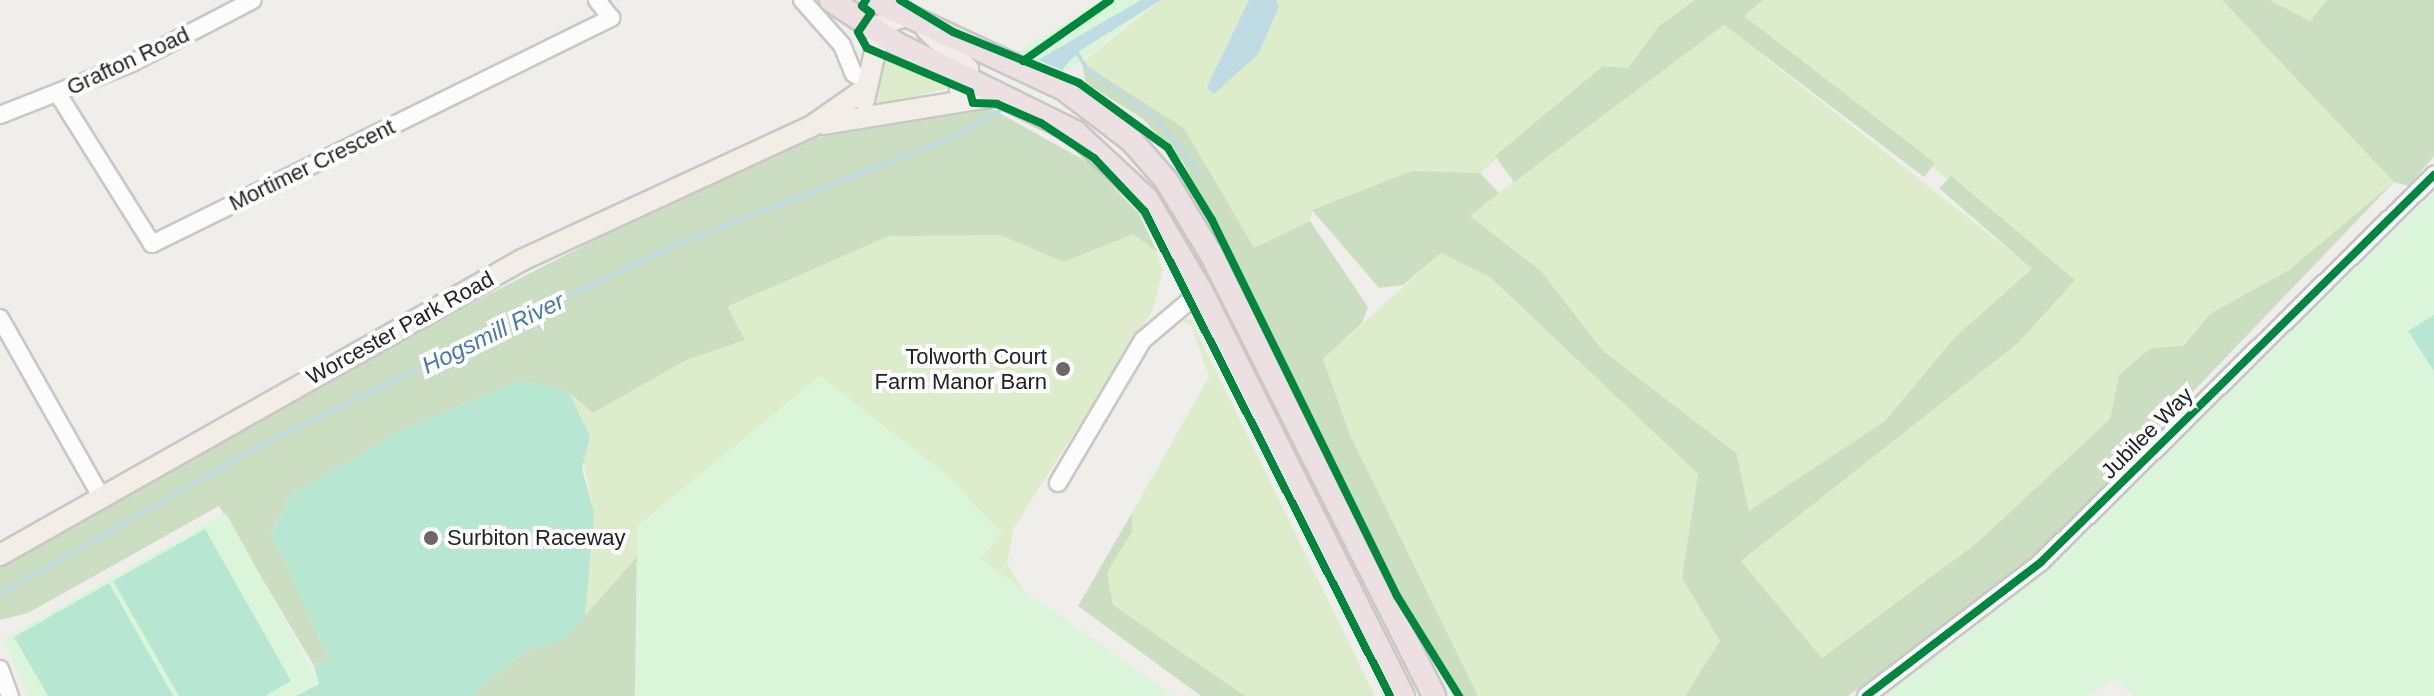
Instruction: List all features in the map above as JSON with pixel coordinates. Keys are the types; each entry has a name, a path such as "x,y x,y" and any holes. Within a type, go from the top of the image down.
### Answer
{"highway":[{"path":"831,0 878,33 968,79 1043,112 1133,183 1201,291 1403,696"},
{"path":"874,0 911,20 1064,89 1132,141 1192,219 1434,696"}],"main road":[{"path":"879,117 866,107 866,85 878,33 884,22 911,20 962,59 968,79 948,99"},
{"path":"812,126 866,85"},
{"path":"812,126 879,117 948,99 1011,97"},
{"name":"Worcester Park Road","path":"0,555 100,495 522,260 812,126"}],"street":[{"name":"Grafton Road","path":"0,115 58,94 253,0"},
{"name":"Mortimer Crescent","path":"58,94 153,252 618,21 597,0"},
{"path":"802,0 842,45 854,74 866,85"},
{"name":"Jubilee Way","path":"1866,696 2041,562 2434,175"},
{"path":"1058,483 1143,340 1201,291"},
{"path":"0,318 100,495"},
{"path":"0,669 10,696"}],"green space":[{"path":"1102,0 1161,0 1065,73 1017,52"},
{"path":"1161,0 1695,0 1659,26 1628,68 1603,66 1480,173 1456,172 1313,209 1310,221 1254,249 1184,128 1082,63"},
{"path":"1695,0 1763,0 1744,16 1935,163 1924,177 1724,25 1514,182 1495,156 1603,66 1628,68 1659,26"},
{"path":"1763,0 2222,0 2395,182 2289,270 2210,314 2182,346 2119,375 2110,419 1978,542 1822,658 1741,561 2018,343 2074,280 1743,16"},
{"path":"2222,0 2270,0 2310,21 2327,0 2434,0 2434,156 2409,186 2394,182"},
{"path":"2270,0 2327,0 2310,21"},
{"path":"1724,25 2033,269 1955,337 1885,421 1749,511 1662,400 1603,351 1541,271 1469,215"},
{"path":"882,61 893,62 948,88 876,107"},
{"path":"1082,63 1184,128 1254,248 1310,221 1368,307 1362,323 1323,359 1350,435 1478,696 1462,696 1411,615 1183,162 1143,119 1086,83"},
{"path":"985,105 1089,163 1138,212 1157,252 1133,234 1063,262 1000,235 889,236 727,307 745,340 686,360 593,413 569,393 523,380 400,431 290,496 271,534 329,658 314,666 219,506 28,613 0,620 0,567 270,407 727,172 815,138"},
{"path":"1412,171 1480,173 1499,193 1470,216 1541,271 1603,351 1736,453 1749,511 1885,421 1955,337 2032,269 1939,188 1951,176 2075,280 2018,343 1741,561 1822,658 1978,542 2110,419 2119,375 2151,348 2183,346 2210,314 2289,270 2394,182 2026,566 1848,696 1685,696 1720,641 1682,578 1698,474 1490,277 1441,253 1403,285 1379,288 1312,210"},
{"path":"2434,192 2434,696 2135,696 2113,679 2087,696 1876,696 1960,640 2043,568"},
{"path":"1133,233 1157,252 1163,270 1153,310 1013,529 1007,563 1024,591 980,559 637,557 585,616 592,502 569,393 593,413 686,360 744,340 726,308 889,236 1000,235 1063,262"},
{"path":"1441,253 1490,277 1698,474 1682,578 1720,641 1685,696 1477,696 1350,435 1323,359"},
{"path":"2434,315 2434,371 2408,331"},
{"path":"1190,318 1375,696 1245,696 1113,605 1107,572 1132,532 1132,513 1209,377 1191,325 1182,321"},
{"path":"820,376 947,475 1002,534 980,559 1174,696 636,696 637,526"},
{"name":"Surbiton Raceway","path":"523,380 569,393 590,436 582,469 594,512 585,616 565,639 525,652 471,696 296,696 319,684 314,666 329,658 271,535 290,496 400,431"},
{"path":"226,513 319,683 296,696 28,696 3,639"},
{"path":"1132,513 1132,532 1107,572 1113,605 1245,696 1201,696 1078,606"},
{"path":"205,529 291,681 265,696 179,696 113,581"},
{"path":"637,557 635,696 471,696 525,652 565,638"},
{"path":"109,583 173,696 48,696 14,637"}],"water":[{"path":"1141,0 1161,0 1078,52 1062,70 1038,60"},
{"path":"1249,0 1276,0 1279,7 1258,54 1214,94 1207,87"}],"waterway":[{"path":"1075,50 1086,67 1158,120 1199,173"},
{"name":"Hogsmill River","path":"0,594 259,446 672,246 947,140 1005,108"}],"cycle path":[{"path":"866,0 862,6 871,13 858,32 867,48 970,92 973,103 997,104 1041,123 1094,158 1145,212 1390,696"},
{"path":"900,0 953,32 1079,83 1168,148 1212,220 1397,596 1459,696"},
{"path":"1023,61 1110,0"},
{"path":"1866,696 2041,562 2434,175"}],"place":[{"name":"Tolworth Court Farm Manor Barn","path":"1063,369"},
{"name":"Surbiton Raceway","path":"431,538"}]}
